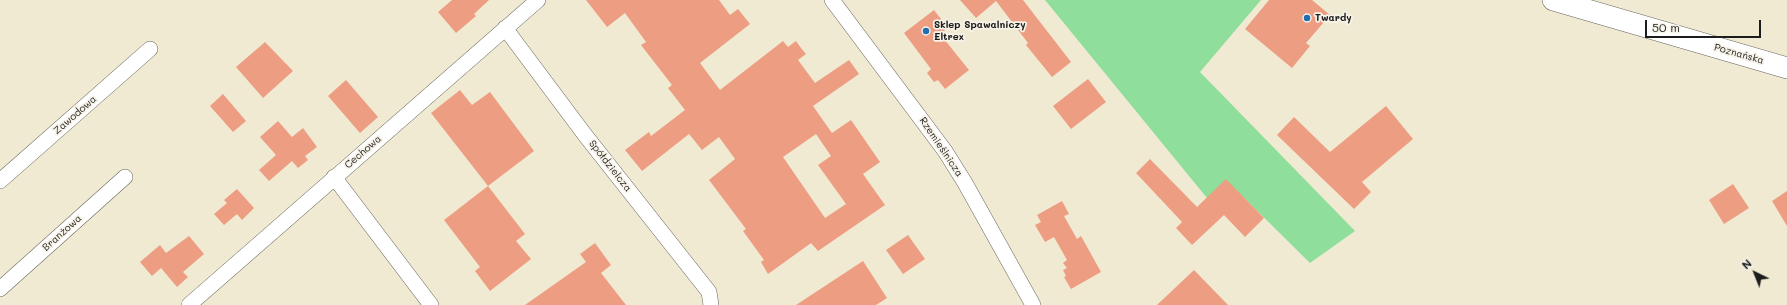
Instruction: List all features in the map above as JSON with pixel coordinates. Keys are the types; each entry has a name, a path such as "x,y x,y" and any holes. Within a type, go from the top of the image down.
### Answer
{"main road":[{"name":"Poznańska","path":"1553,0 1787,68"}],"street":[{"name":"Cechowa","path":"189,305 538,0"},
{"name":"Rzemieślnicza","path":"832,0 945,151 965,183 1033,305"},
{"name":"Spółdzielcza","path":"505,28 585,135 709,292 711,305"},
{"name":"Zawodowa","path":"0,181 150,49"},
{"name":"Branżowa","path":"0,289 125,177"},
{"path":"334,177 431,305"}],"green space":[{"path":"1045,0 1261,0 1200,72 1355,231 1310,263 1226,180 1207,198"}],"building":[{"path":"452,0 489,0 474,14 476,16 456,33 438,12"},
{"path":"586,0 719,0 730,15 738,9 750,24 700,63 720,90 783,41 788,47 796,41 806,54 798,60 815,83 849,60 859,74 813,106 832,133 851,120 880,162 863,174 885,205 818,251 811,243 768,274 761,262 764,260 743,231 746,229 709,180 735,159 719,137 702,150 689,134 642,171 625,150 649,132 651,136 685,110 668,88 672,85 641,45 646,42 625,13 607,27","holes":["816,134 831,156 818,165 846,204 825,218 783,157"]},
{"path":"960,0 1023,0 1071,62 1052,77 1026,45 1028,43 996,1 976,18"},
{"path":"1269,0 1312,0 1330,15 1306,43 1310,46 1292,68 1245,29"},
{"path":"934,10 948,28 940,34 969,70 945,89 938,80 934,82 927,73 931,69 904,33"},
{"path":"265,42 293,71 263,98 236,67"},
{"path":"1088,79 1106,102 1071,129 1053,106"},
{"path":"346,80 378,117 360,133 328,96"},
{"path":"460,90 472,105 490,92 534,151 488,186 431,113"},
{"path":"223,94 246,121 233,132 210,106"},
{"path":"1386,106 1413,139 1362,182 1371,192 1354,209 1277,135 1294,117 1330,152"},
{"path":"278,121 292,137 303,128 317,147 305,156 308,160 298,168 292,161 269,181 259,170 276,155 260,137"},
{"path":"1150,159 1197,207 1226,179 1264,218 1245,237 1224,215 1192,245 1176,228 1182,222 1136,173"},
{"path":"1733,184 1749,208 1724,224 1709,200"},
{"path":"488,186 525,234 516,241 531,259 490,291 475,271 480,267 444,220"},
{"path":"237,189 254,208 242,220 237,214 224,225 214,214 227,203 224,200"},
{"path":"1787,191 1787,226 1772,201"},
{"path":"1062,201 1069,214 1064,216 1077,239 1081,236 1101,272 1071,289 1064,277 1066,276 1063,270 1067,268 1063,263 1067,260 1054,237 1045,242 1035,225 1041,222 1037,215"},
{"path":"908,235 925,259 903,274 886,250"},
{"path":"189,236 204,254 183,272 188,277 177,287 161,268 152,276 140,262 160,245 166,253"},
{"path":"595,243 611,265 601,273 626,305 525,305 586,262 580,254"},
{"path":"863,261 887,298 876,305 796,305"},
{"path":"1194,270 1228,305 1157,305"}],"place":[{"name":"Twardy","path":"1307,18"},
{"name":"Sklep Spawalniczy Eltrex","path":"926,31"}]}
